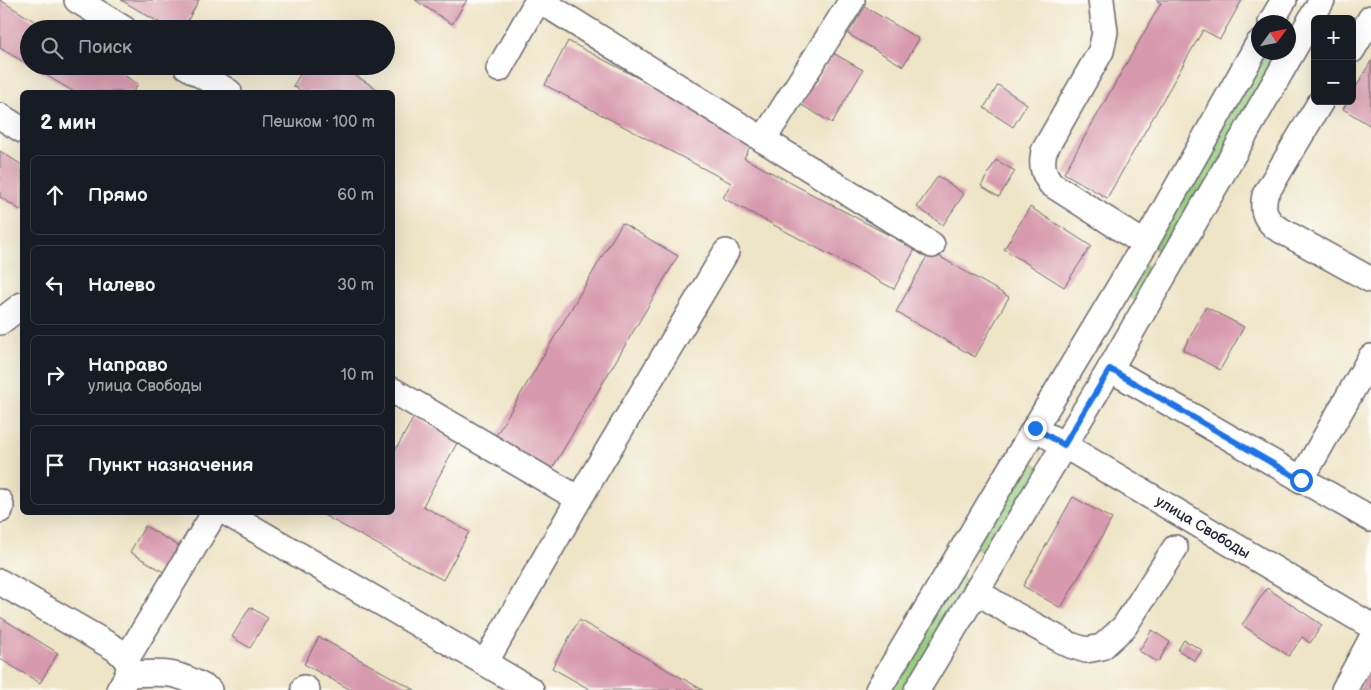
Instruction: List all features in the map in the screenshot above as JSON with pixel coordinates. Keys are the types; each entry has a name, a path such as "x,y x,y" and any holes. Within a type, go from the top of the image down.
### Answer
{"street":[{"path":"77,0 109,20"},
{"path":"499,69 539,0 932,245"},
{"path":"763,140 852,0"},
{"path":"1101,0 1104,32 1101,51 1044,151 1042,168 1051,184 1145,244"},
{"path":"1275,15 1284,0"},
{"path":"917,690 1110,369 1322,0"},
{"path":"1356,43 1371,18"},
{"path":"878,690 1145,244 1251,56"},
{"path":"201,75 226,90"},
{"path":"1319,105 1265,195 1263,212 1275,227 1371,280"},
{"path":"0,116 20,129"},
{"path":"485,663 579,499 726,252"},
{"path":"0,322 20,307"},
{"path":"1301,480 1371,357"},
{"path":"1110,369 1371,519"},
{"path":"395,392 579,499"},
{"name":"улица Свободы","path":"1035,428 1371,626"},
{"path":"0,502 2,506 0,510"},
{"path":"125,674 213,515"},
{"path":"230,515 530,690"},
{"path":"976,591 1070,645 1086,650 1102,647 1124,628 1174,548"},
{"path":"0,582 116,648 125,674"},
{"path":"1344,690 1371,640"},
{"path":"125,674 161,672 175,674 193,680 209,690"}],"green space":[{"path":"1262,60 1279,60 1166,255 1154,248"},
{"path":"1145,265 1158,272 1140,303 1127,296"},
{"path":"1027,460 1040,467 987,555 975,547"},
{"path":"958,575 970,582 906,690 889,690"}],"building":[{"path":"0,0 32,20 20,20 20,60 0,48"},
{"path":"121,0 199,0 188,20 155,20"},
{"path":"415,0 467,0 452,24"},
{"path":"1156,0 1242,0 1220,39 1203,30 1107,198 1064,173 1161,3"},
{"path":"865,7 919,39 903,66 848,34"},
{"path":"568,41 754,139 744,158 915,249 894,289 723,198 731,183 545,85"},
{"path":"833,53 863,70 832,123 795,101 806,82 813,87"},
{"path":"1371,61 1371,126 1343,109 1346,105 1356,105 1356,87"},
{"path":"46,75 124,75 138,84 134,90 71,90"},
{"path":"300,75 355,75 379,90 300,90 293,86"},
{"path":"998,85 1027,104 1013,127 984,108"},
{"path":"0,151 20,164 20,210 0,197"},
{"path":"996,160 1015,171 999,197 981,186"},
{"path":"938,176 964,194 943,225 917,207"},
{"path":"1030,207 1091,246 1064,287 1004,249"},
{"path":"622,223 678,256 550,472 494,439"},
{"path":"930,251 1009,297 975,357 896,312"},
{"path":"1206,307 1244,327 1220,370 1183,350"},
{"path":"414,417 458,441 423,506 469,532 443,580 324,515 395,515 395,451"},
{"path":"1073,497 1112,519 1061,608 1023,586"},
{"path":"145,526 182,548 167,574 130,552"},
{"path":"1267,588 1322,625 1310,643 1302,637 1289,656 1242,625"},
{"path":"250,607 268,618 250,648 232,637"},
{"path":"0,617 58,653 40,683 0,659"},
{"path":"579,620 703,690 591,690 552,668"},
{"path":"1152,630 1170,642 1158,662 1139,651"},
{"path":"319,637 415,690 351,690 304,664"},
{"path":"1184,640 1202,650 1195,661 1178,650"},
{"path":"1371,667 1371,690 1358,690"}],"route":[{"path":"1035,428 1064,445 1110,369 1301,480"}]}
